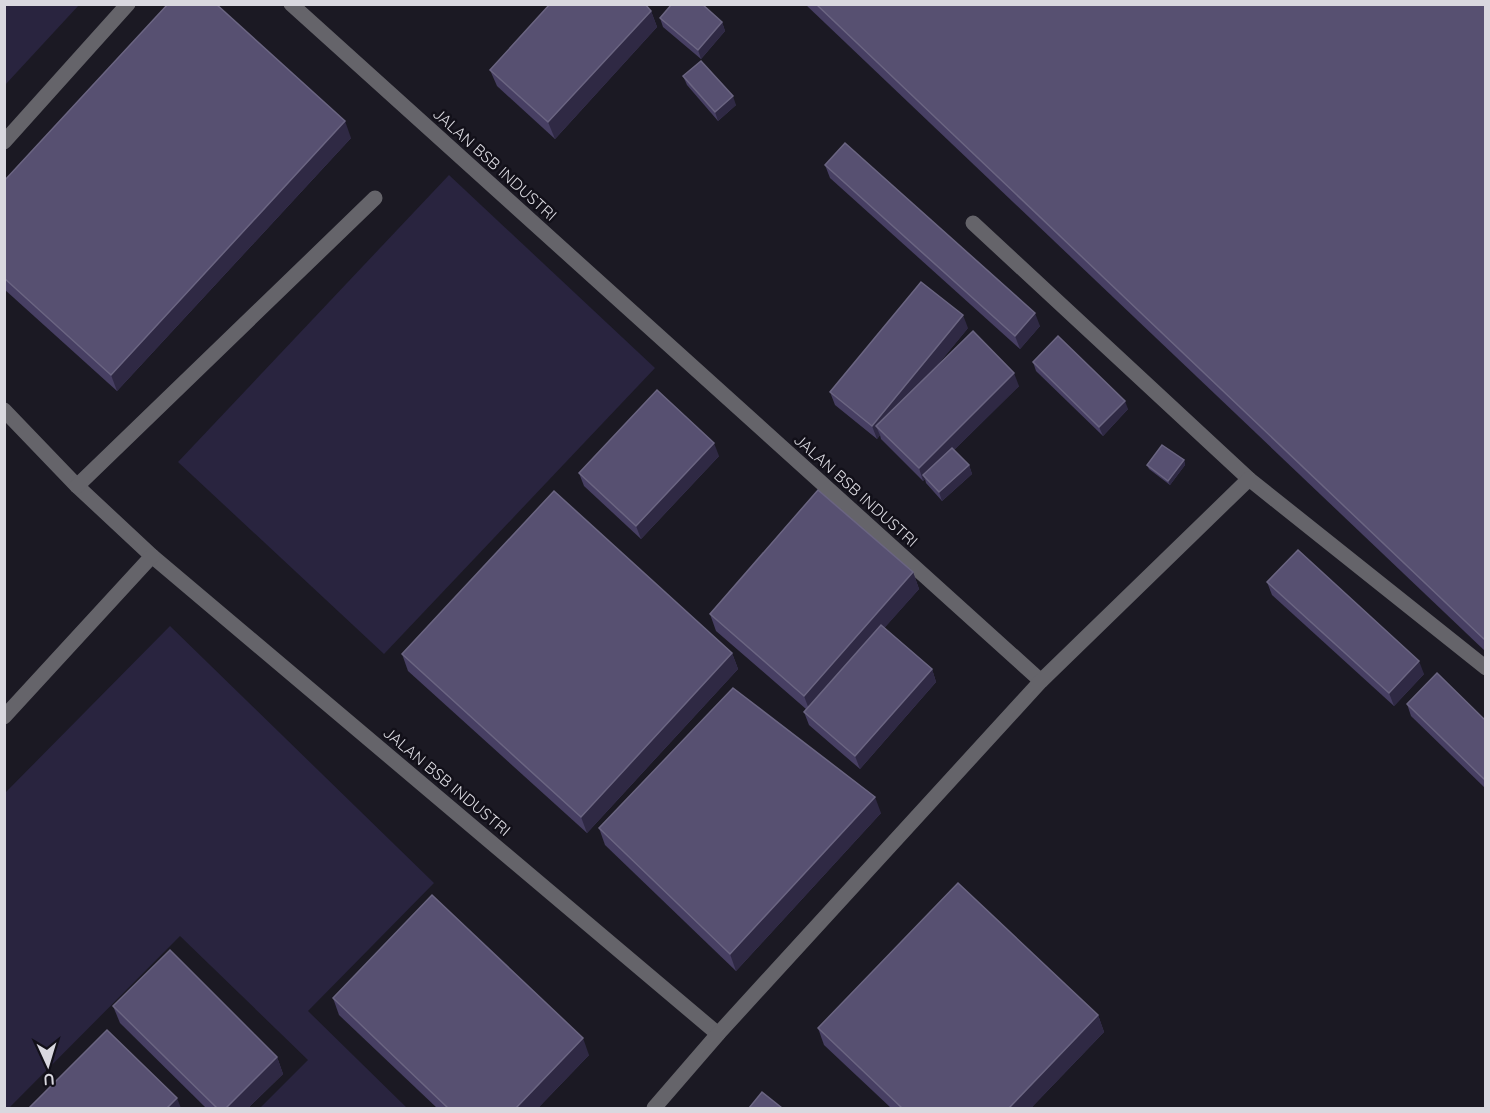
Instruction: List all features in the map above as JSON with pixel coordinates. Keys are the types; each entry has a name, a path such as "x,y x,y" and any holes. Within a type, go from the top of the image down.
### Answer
{"lane":[{"path":"4,142 128,4"},
{"name":"JALAN BSB INDUSTRI","path":"291,4 1041,681"},
{"path":"77,486 375,198"},
{"path":"973,223 1249,479 1485,668"},
{"name":"JALAN BSB INDUSTRI","path":"4,410 77,486 152,556 718,1034"},
{"path":"664,1105 718,1034 1041,681 1249,479"},
{"path":"4,717 152,556"}],"shaded area":[{"path":"4,5 79,5 5,85"},
{"path":"449,175 655,368 384,654 178,462"},
{"path":"170,626 434,883 308,1011 407,1108 260,1108 308,1060 180,936 9,1108 5,1108 5,793"}],"building":[{"path":"168,4 216,4 345,121 111,375 4,278 4,181"},
{"path":"550,4 645,4 651,11 548,122 490,70"},
{"path":"672,4 702,4 722,22 698,50 660,18"},
{"path":"816,4 1485,4 1485,640"},
{"path":"701,61 733,96 715,112 683,76"},
{"path":"845,143 1035,313 1015,336 825,165"},
{"path":"921,282 963,315 872,426 830,392"},
{"path":"973,331 1014,373 919,468 876,426"},
{"path":"1058,336 1125,401 1099,427 1033,362"},
{"path":"657,390 714,443 636,526 579,473"},
{"path":"1162,445 1184,460 1168,481 1147,465"},
{"path":"952,448 969,465 939,492 923,475"},
{"path":"818,490 913,572 804,696 710,614"},
{"path":"554,491 732,653 581,817 402,654"},
{"path":"1298,550 1419,661 1389,693 1267,582"},
{"path":"881,625 932,669 855,756 804,712"},
{"path":"1437,673 1485,720 1485,780 1407,704"},
{"path":"733,688 875,797 730,954 599,828"},
{"path":"958,883 1098,1015 1009,1108 902,1108 818,1028"},
{"path":"432,895 583,1038 516,1108 448,1108 333,998"},
{"path":"170,950 277,1057 226,1108 217,1108 113,1006"},
{"path":"107,1030 177,1098 167,1108 29,1108"},
{"path":"762,1092 782,1108 749,1108"}]}
